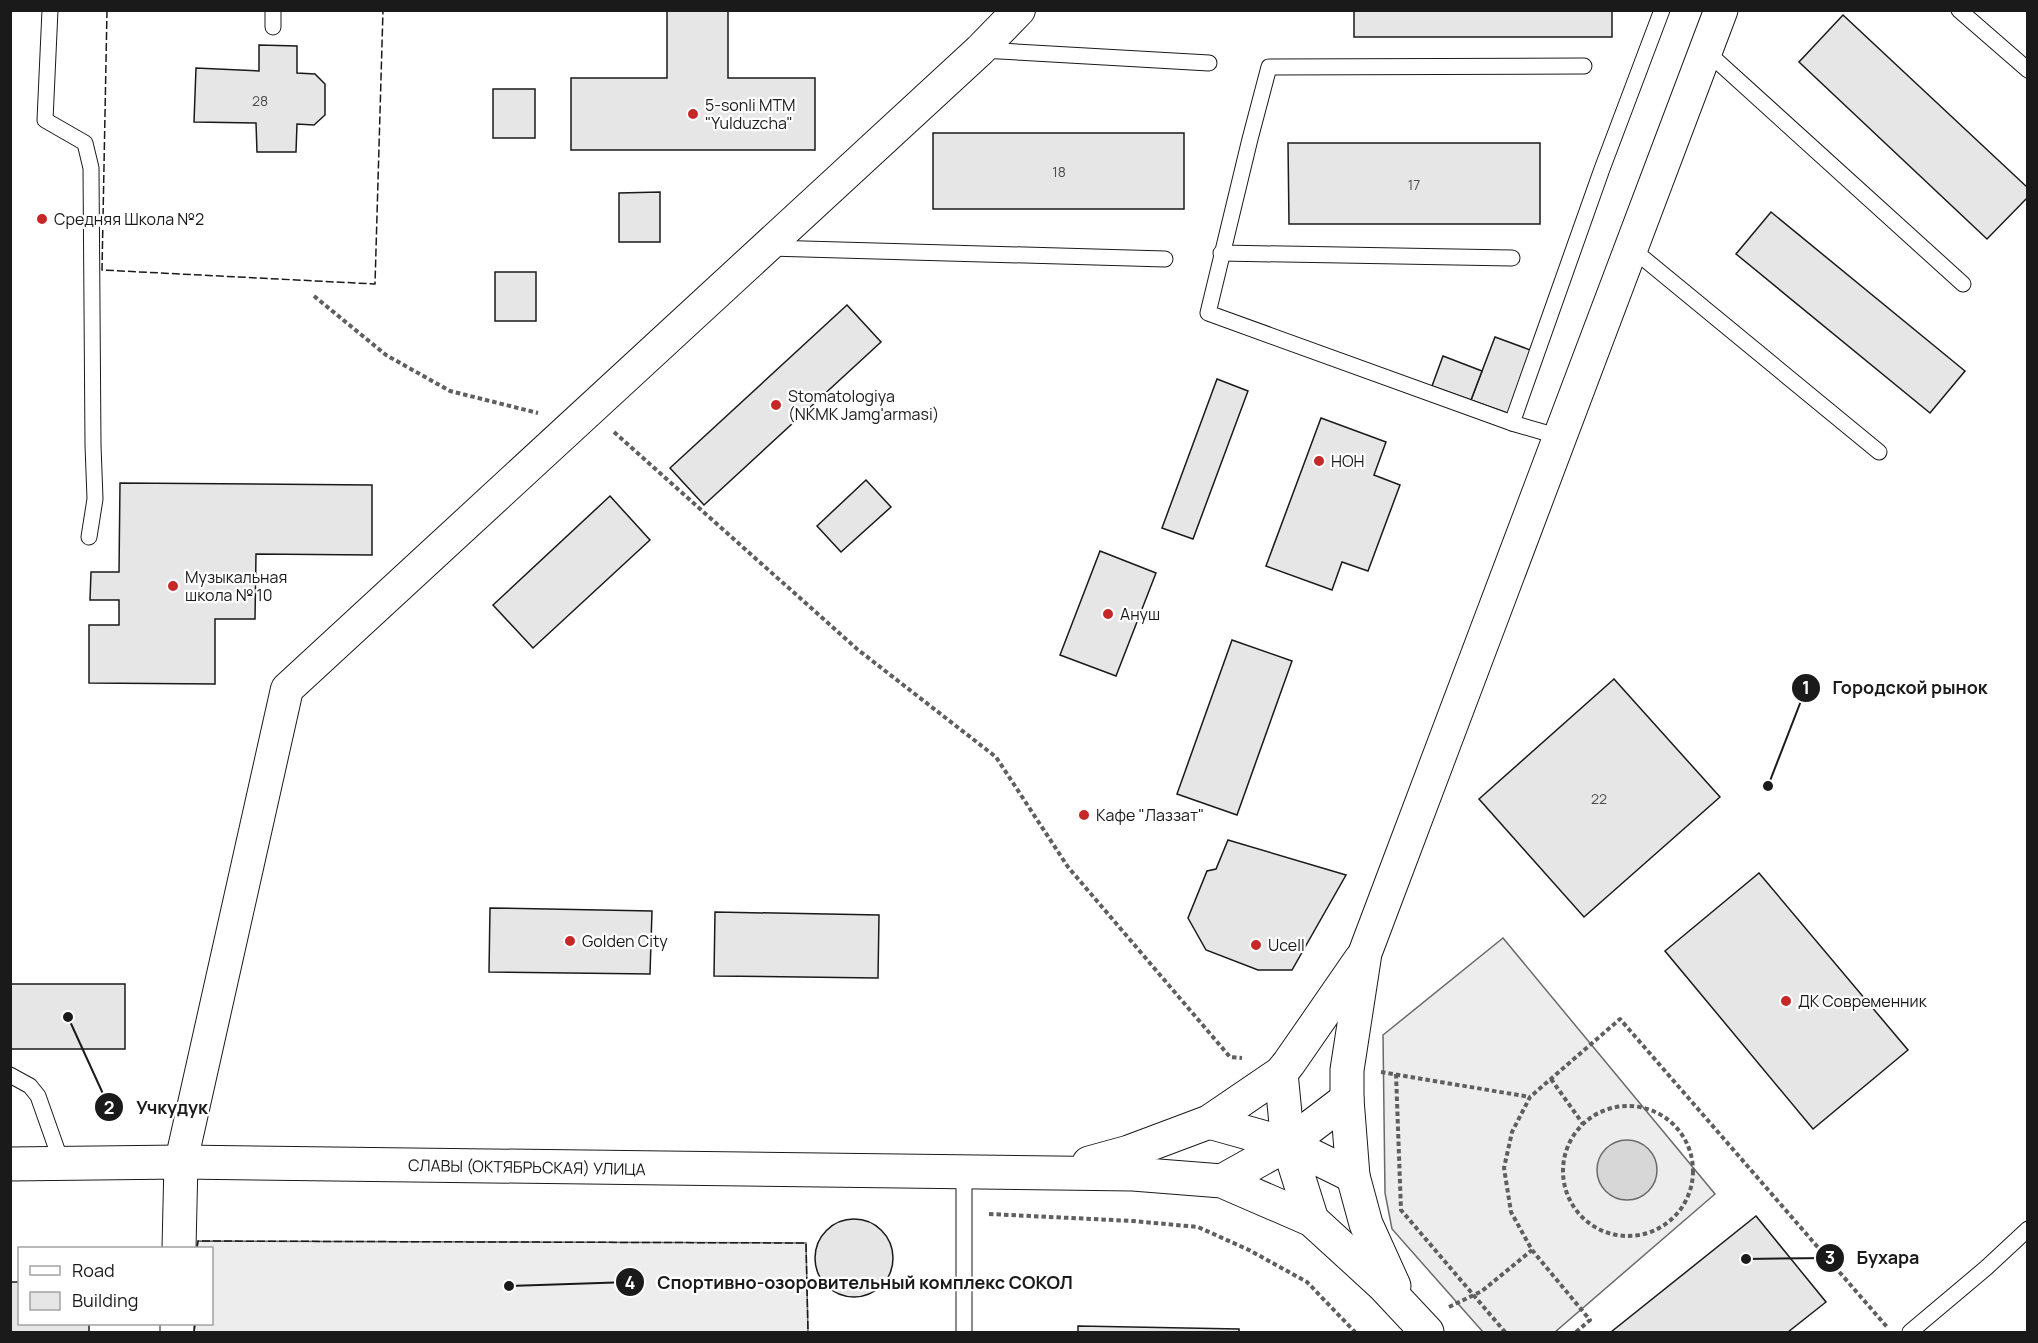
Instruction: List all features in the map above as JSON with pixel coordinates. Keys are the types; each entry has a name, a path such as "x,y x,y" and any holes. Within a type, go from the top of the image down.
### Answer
{"main road":[{"path":"1417,1322 1383,1263 1366,1224 1353,1176 1347,1085 1365,953 1721,10"},
{"path":"1043,1174 1129,1152 1209,1122 1285,1068 1365,953"},
{"path":"1285,1068 1288,1144 1312,1220"},
{"path":"1222,1181 1288,1144 1347,1085"},
{"path":"1209,1122 1288,1144 1353,1176"},
{"path":"179,1247 181,1162"},
{"name":"СЛАВЫ (ОКТЯБРЬСКАЯ) УЛИЦА","path":"10,1164 181,1162 1043,1174"},
{"path":"1043,1174 1133,1174 1222,1181 1312,1220 1358,1260 1417,1322"}],"street":[{"path":"181,1162 287,689 980,50 1019,10"}],"lane":[{"path":"50,10 45,120 85,143 91,168 95,499 89,537"},
{"path":"273,10 273,27"},
{"path":"1512,423 1602,169 1662,10"},
{"path":"1959,10 2028,70"},
{"path":"980,50 1209,63"},
{"path":"1706,51 1964,284"},
{"path":"1560,437 1512,423 1208,314 1221,253 1269,67 1584,66"},
{"path":"766,248 1165,259"},
{"path":"1631,248 1879,452"},
{"path":"1221,253 1512,258"},
{"path":"10,1075 30,1086 38,1096 62,1164"},
{"path":"964,1173 964,1332"},
{"path":"1910,1332 2028,1229"}],"path":[{"path":"314,296 386,355 450,391 574,423 610,428 857,649 996,757 1068,867 1230,1057 1285,1068"},
{"path":"1576,1332 1590,1320 1532,1250 1511,1212 1504,1168 1512,1132 1530,1097 1620,1019 1892,1332"},
{"path":"1396,1074 1401,1210 1505,1332"},
{"path":"1347,1085 1396,1074 1530,1097"},
{"path":"1551,1079 1583,1124"},
{"path":"1627,1107 1654,1112 1670,1121 1682,1135 1690,1152 1694,1170 1691,1188 1684,1205 1672,1219 1658,1229 1642,1235 1625,1236 1608,1233 1593,1226 1580,1215 1569,1198 1563,1179 1564,1159 1571,1140 1583,1124 1600,1113 1627,1107"},
{"path":"964,1213 1133,1221 1198,1227 1307,1282 1355,1332"},
{"path":"1417,1322 1482,1291 1532,1250"}],"shaded area":[{"path":"1503,938 1715,1194 1555,1332 1483,1332 1392,1229 1385,1193 1383,1035"},
{"path":"1627,1140 1644,1145 1652,1153 1657,1170 1652,1187 1644,1195 1627,1200 1610,1195 1602,1187 1597,1170 1602,1153 1610,1145"},
{"path":"198,1241 806,1243 808,1332 194,1332 195,1325 213,1325 213,1247 197,1247"}],"building":[{"name":"5-sonli MTM \"Yulduzcha\"","path":"667,10 728,10 728,78 815,78 815,150 571,150 571,78 667,78"},
{"path":"1354,10 1612,10 1612,37 1354,37"},
{"path":"1843,15 2028,188 2028,197 1987,239 1799,62"},
{"path":"259,45 297,46 297,73 315,74 325,84 325,115 314,125 297,124 296,152 257,152 256,123 194,122 196,68 259,71"},
{"path":"493,89 535,89 535,138 493,138"},
{"path":"933,133 1184,133 1184,209 933,209"},
{"path":"1288,143 1540,143 1540,224 1289,224"},
{"path":"660,192 660,242 619,242 619,193"},
{"path":"1771,212 1965,371 1930,413 1736,254"},
{"path":"495,272 536,272 536,321 495,321"},
{"name":"Stomatologiya (NKMK Jamg'armasi)","path":"847,305 881,342 704,505 670,468"},
{"path":"1495,337 1533,351 1510,414 1471,400"},
{"path":"1443,356 1482,371 1471,400 1432,386"},
{"path":"1217,379 1248,391 1193,539 1162,528"},
{"path":"1321,418 1386,442 1374,475 1400,485 1368,571 1342,562 1332,590 1266,566"},
{"path":"866,480 891,507 841,552 817,526"},
{"name":"Музыкальная школа № 10","path":"120,483 372,485 372,555 256,554 255,619 215,619 215,684 89,683 89,625 119,625 119,600 90,600 91,572 119,572"},
{"path":"610,496 650,540 533,648 493,605"},
{"name":"Ануш","path":"1100,551 1156,573 1116,676 1060,655"},
{"path":"1232,640 1292,661 1237,815 1177,794"},
{"path":"1614,679 1720,797 1584,917 1479,799"},
{"path":"1228,840 1346,875 1292,970 1258,970 1206,950 1188,918 1207,871 1216,869"},
{"name":"ДК Современник","path":"1759,873 1908,1050 1813,1129 1665,951"},
{"name":"Golden City","path":"490,908 652,911 650,974 489,972"},
{"path":"715,912 879,915 878,978 714,976"},
{"path":"10,984 125,984 125,1049 10,1049"},
{"path":"1756,1216 1826,1302 1788,1332 1611,1332"},
{"path":"854,1219 869,1222 882,1230 890,1243 893,1258 890,1273 882,1286 869,1294 854,1297 839,1294 826,1286 818,1273 815,1258 818,1243 826,1230 839,1222"},
{"path":"10,1282 18,1282 18,1325 89,1325 89,1332 10,1332"},
{"path":"1078,1326 1239,1329 1239,1332 1078,1332"}],"fence":[{"path":"107,10 102,270 375,284 383,10"},
{"path":"197,1247 198,1241 806,1243 808,1332"},
{"path":"194,1332 195,1325"}],"place":[{"name":"5-sonli MTM \"Yulduzcha\"","path":"693,114"},
{"name":"Средняя Школа №2","path":"42,219"},
{"name":"Stomatologiya (NKMK Jamg'armasi)","path":"776,405"},
{"name":"НОН","path":"1319,461"},
{"name":"Музыкальная школа № 10","path":"173,586"},
{"name":"Ануш","path":"1108,614"},
{"name":"Городской рынок","path":"1768,786"},
{"name":"Кафе \"Лаззат\"","path":"1084,815"},
{"name":"Golden City","path":"570,941"},
{"name":"Ucell","path":"1256,945"},
{"name":"ДК Современник","path":"1786,1001"},
{"name":"Учкудук","path":"68,1017"},
{"name":"Бухара","path":"1746,1259"},
{"name":"Спортивно-озоровительный комплекс СОКОЛ","path":"509,1286"}]}
